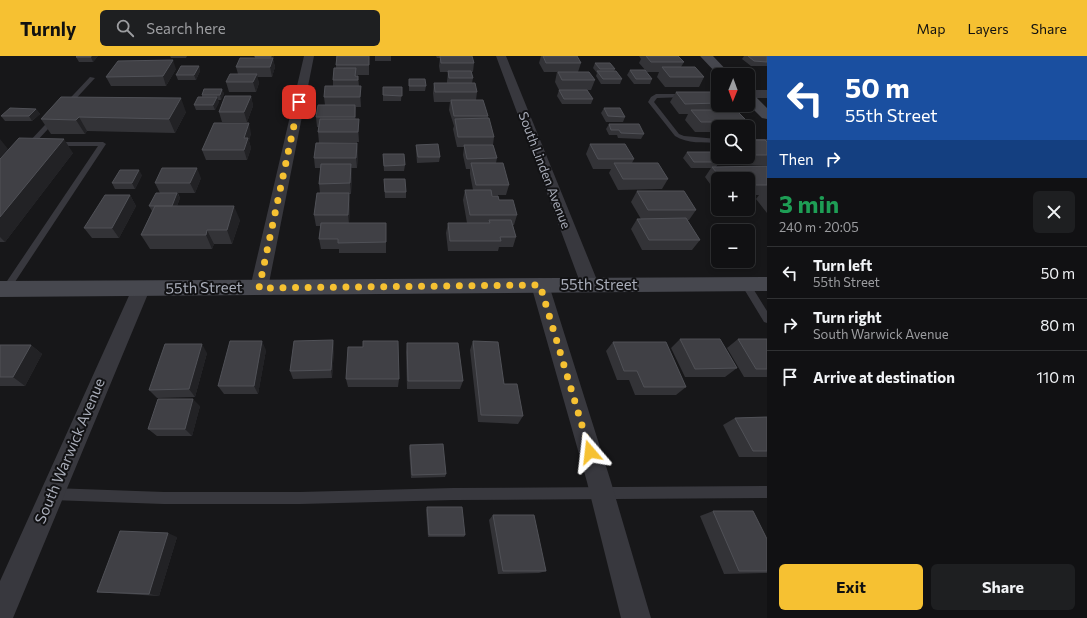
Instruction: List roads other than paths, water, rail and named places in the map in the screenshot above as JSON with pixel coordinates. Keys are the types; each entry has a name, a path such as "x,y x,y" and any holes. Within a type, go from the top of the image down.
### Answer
{"main road":[{"path":"706,56 718,68"},
{"path":"755,103 767,115"},
{"name":"55th Street","path":"3,289 767,284"}],"street":[{"path":"259,288 309,56"},
{"name":"South Linden Avenue","path":"501,56 590,285"},
{"path":"755,95 767,94"},
{"path":"540,285 602,494 636,618"},
{"name":"South Warwick Avenue","path":"0,614 141,289"}],"lane":[{"path":"3,289 103,144 30,144 92,78"},
{"path":"695,95 656,96 651,102 677,135 682,138 711,140"},
{"path":"755,141 767,141"},
{"path":"746,284 767,319"},
{"path":"52,494 172,498 767,492"}]}
